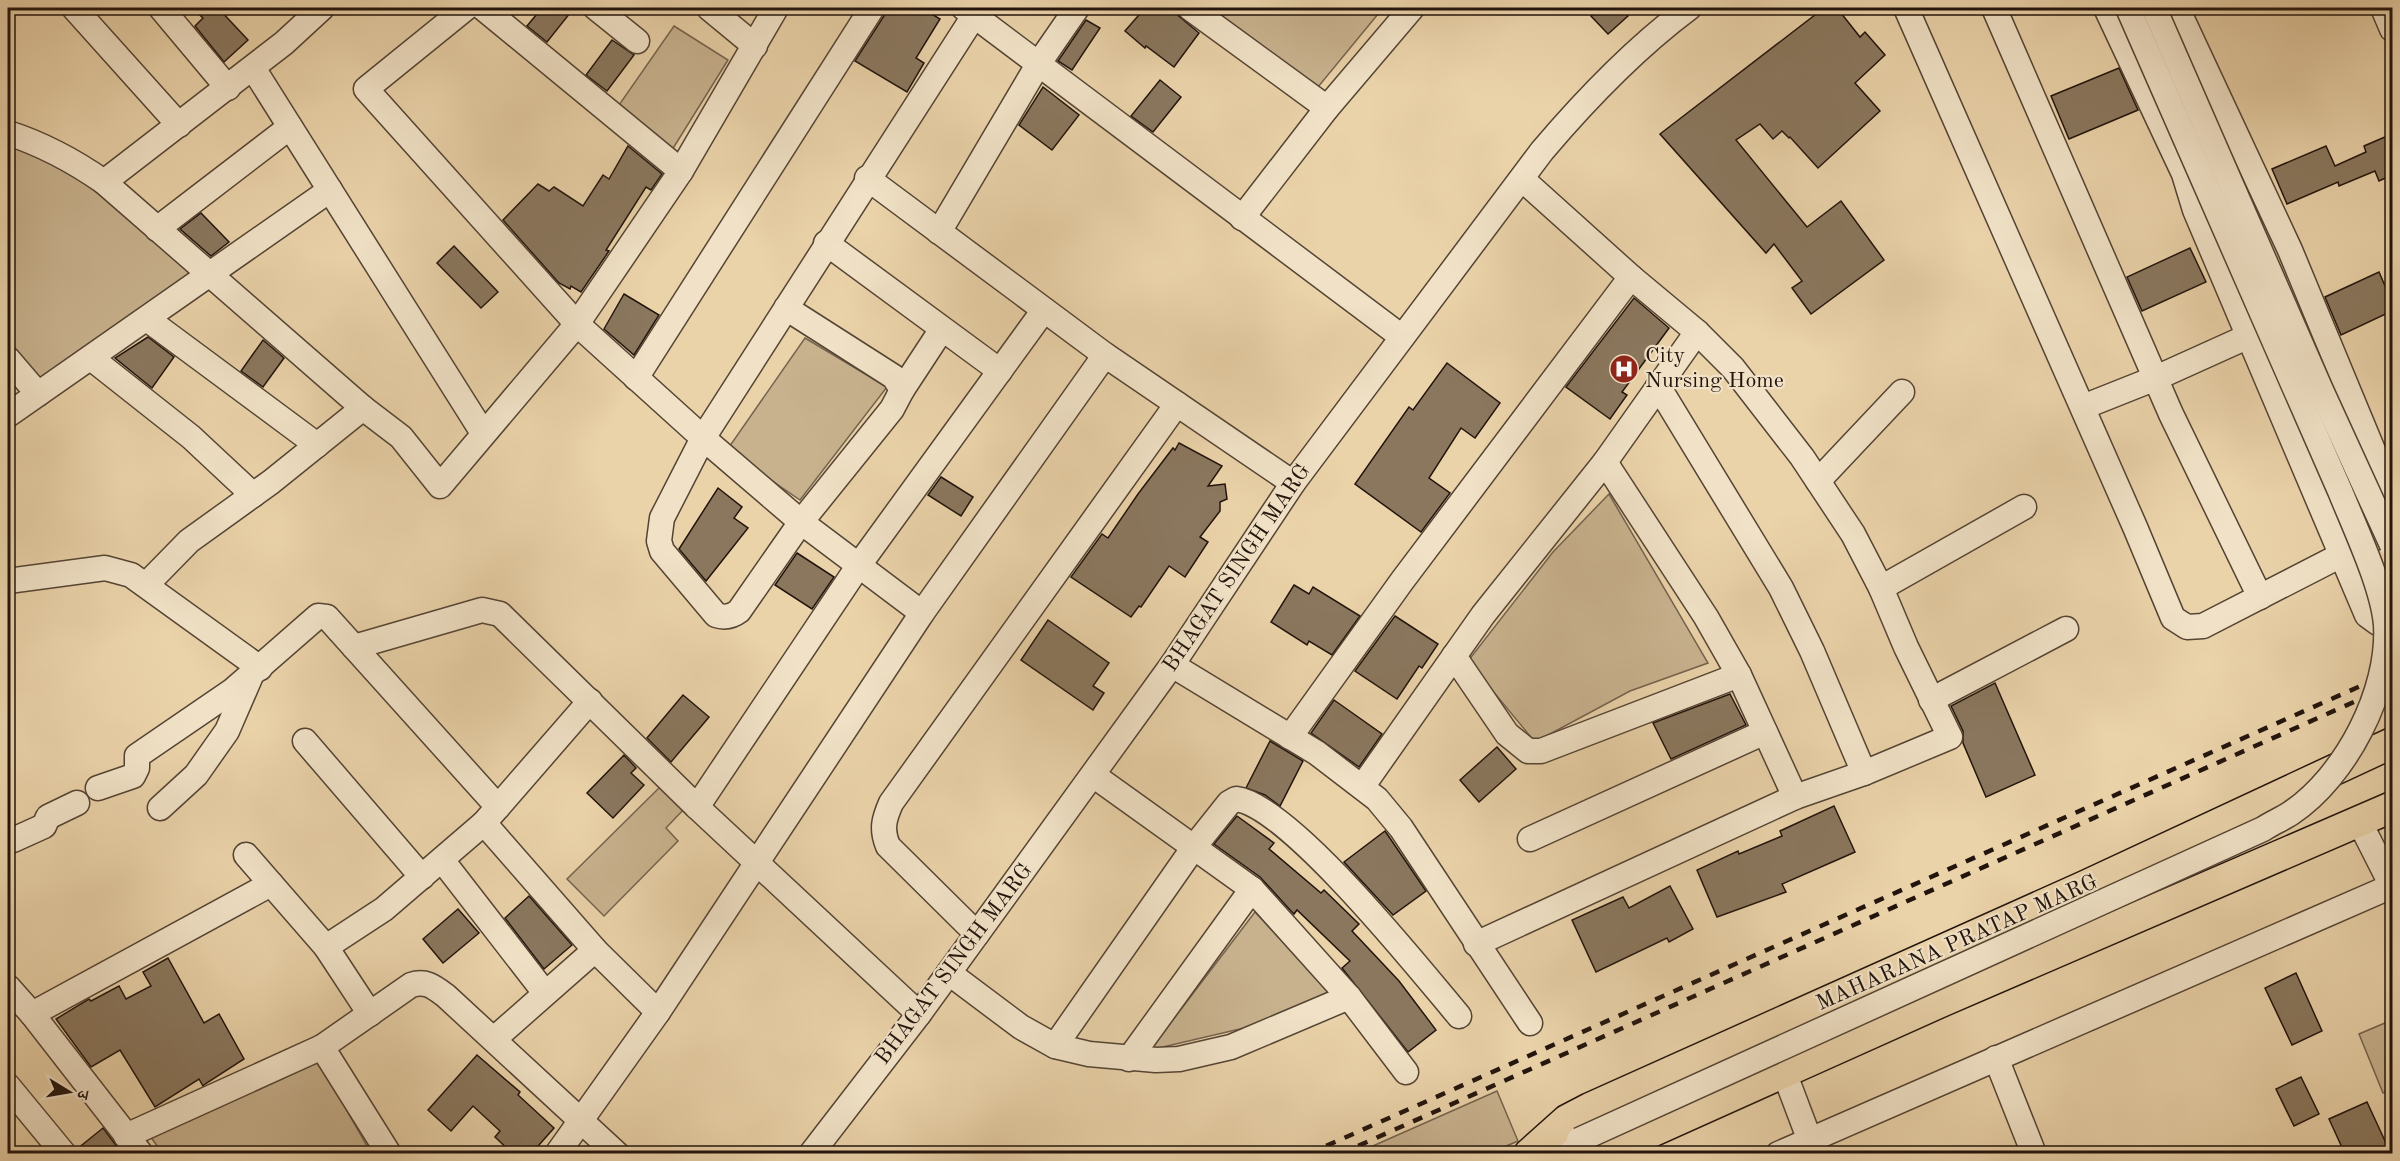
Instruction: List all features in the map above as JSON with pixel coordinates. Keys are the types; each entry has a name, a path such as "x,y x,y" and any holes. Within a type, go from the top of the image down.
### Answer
{"main road":[{"name":"MAHARANA PRATAP MARG","path":"1529,1154 1568,1120 1590,1108 2074,891 2392,743"},
{"path":"2280,795 2304,845"},
{"path":"1591,1147 1784,1072 2392,807"}],"street":[{"path":"74,8 179,125"},
{"path":"161,8 228,88"},
{"path":"104,182 228,88 284,43 322,8"},
{"path":"466,8 366,89 577,324 703,438 801,522 922,613"},
{"path":"483,8 681,171"},
{"path":"596,8 637,41"},
{"path":"709,8 755,46"},
{"path":"8,133 32,141 83,167 104,182 363,408 401,437 440,486 577,324 681,171 776,8"},
{"path":"636,378 872,8"},
{"path":"939,232 1039,63 1077,8"},
{"path":"1190,8 1327,108"},
{"path":"1242,218 1327,108 1412,8"},
{"name":"BHAGAT SINGH MARG","path":"811,1154 920,1014 1172,665 1293,483 1522,178 1583,103 1617,68 1689,8"},
{"path":"1906,8 2083,407 2173,618 2187,627 2203,626 2392,529"},
{"path":"1994,8 2156,378 2260,597"},
{"path":"2106,8 2184,174 2195,210 2367,615 2378,623 2392,625"},
{"path":"1539,1154 1591,1147 2263,829 2292,812 2318,789 2358,736 2372,707 2383,669 2386,623 2371,571 2340,491 2128,8"},
{"path":"2154,8 2321,390 2392,545"},
{"path":"2177,8 2290,250 2392,496"},
{"path":"2383,8 2392,29"},
{"path":"942,328 892,409 801,522 739,611 732,616 716,615 662,551 659,541 662,519 703,438 972,10 1242,218 1402,337"},
{"path":"253,68 483,433"},
{"path":"158,229 290,127"},
{"path":"867,178 1105,355 1293,483"},
{"path":"1476,944 1795,797 1864,773 1950,737 1881,588 1853,534 1802,457 1733,368 1697,332 1522,178"},
{"path":"8,415 330,190"},
{"path":"826,243 1000,371"},
{"path":"1290,737 1402,581 1631,276"},
{"path":"786,308 894,377 902,390"},
{"path":"697,807 859,565 1044,310"},
{"path":"147,319 317,445"},
{"path":"1362,787 1483,615 1605,462 1697,332"},
{"path":"2083,407 2156,378 2249,336"},
{"path":"557,1154 658,1012 922,613 1105,355"},
{"path":"91,358 191,437 253,495"},
{"path":"8,359 38,394"},
{"path":"1658,386 1781,588 1812,651 1864,773"},
{"path":"1818,481 1902,392"},
{"path":"978,934 888,846 883,835 883,821 891,803 1178,404"},
{"path":"146,585 189,541 253,495 363,408"},
{"path":"1605,462 1706,617 1739,675 1795,797"},
{"path":"1881,588 2024,507"},
{"path":"8,581 105,568 130,575 146,585 255,672"},
{"path":"354,647 482,610 500,614 697,807 920,1014"},
{"path":"98,788 133,776 137,768 137,756 232,691 318,616 327,617 491,815 595,950 658,1012"},
{"path":"1931,700 2066,629"},
{"path":"1454,656 1507,734 1528,751 1541,751 1739,675"},
{"path":"1172,665 1317,753 1377,799 1401,828 1530,1023"},
{"path":"160,808 196,775 227,730 255,672"},
{"path":"326,947 384,909 491,815 590,701"},
{"path":"1530,839 1765,732"},
{"path":"305,741 422,877"},
{"path":"1093,775 1252,888 1349,997 1406,1072"},
{"path":"1055,1046 1194,847 1229,803 1236,799 1255,805 1285,828 1338,877 1460,1016"},
{"path":"8,838 13,840 44,826 48,817 77,803"},
{"path":"1778,1154 1812,1146 1996,1058 2392,886 2359,821"},
{"path":"246,855 326,947 370,1014"},
{"path":"442,860 545,993"},
{"path":"32,1014 271,884"},
{"path":"1129,1059 1252,888"},
{"path":"494,1039 595,950"},
{"path":"949,972 1021,1027 1055,1046 1089,1054 1129,1059 1179,1059 1231,1047 1349,997"},
{"path":"8,987 32,1014 134,1145 322,1047 420,982 434,987 494,1039 617,1154"},
{"path":"322,1047 383,1151"},
{"path":"1996,1058 2034,1154"},
{"path":"1784,1072 1812,1146"},
{"path":"8,1086 64,1154"}],"shaded area":[{"path":"1211,8 1383,8 1318,87"},
{"path":"674,26 728,60 672,150 619,105"},
{"path":"8,141 100,188 198,275 29,386 8,364"},
{"path":"805,338 887,387 800,500 727,450"},
{"path":"1609,494 1708,663 1630,691 1535,742 1468,661 1553,552"},
{"path":"661,786 684,809 666,828 678,841 604,916 567,879"},
{"path":"1255,912 1330,993 1244,1028 1150,1050"},
{"path":"2392,1020 2392,1089 2383,1093 2359,1034"},
{"path":"319,1062 367,1146 357,1154 163,1154 150,1136"},
{"path":"1497,1091 1518,1141 1490,1153 1357,1153"}],"building":[{"path":"192,8 218,8 248,40 224,62 195,26 203,18"},
{"path":"542,8 574,8 547,42 527,26"},
{"path":"886,8 922,8 940,19 916,58 924,63 907,92 855,61 884,16"},
{"path":"1145,8 1169,8 1199,33 1174,67 1146,46 1145,48 1125,31"},
{"path":"1600,8 1620,8 1628,16 1608,34 1591,16"},
{"path":"1824,8 1837,8 1860,37 1865,32 1885,55 1855,83 1880,111 1818,168 1782,131 1773,139 1760,124 1736,140 1807,227 1841,201 1884,260 1811,314 1792,288 1802,281 1774,244 1766,253 1660,134"},
{"path":"1086,20 1100,28 1072,70 1058,61"},
{"path":"612,40 634,55 607,91 586,75"},
{"path":"2119,68 2138,110 2069,139 2051,96"},
{"path":"1160,80 1181,97 1153,132 1131,116"},
{"path":"1043,87 1079,115 1052,150 1019,125"},
{"path":"2392,134 2392,175 2379,181 2375,171 2339,186 2338,182 2287,204 2272,169 2326,146 2335,166 2366,152 2364,146"},
{"path":"628,146 662,174 651,190 646,187 606,250 609,251 581,292 571,286 570,289 559,283 503,220 538,184 549,191 554,187 583,206 603,175 609,179"},
{"path":"201,213 229,242 211,256 180,229"},
{"path":"454,246 498,292 481,308 437,263"},
{"path":"2190,248 2206,282 2142,311 2127,277"},
{"path":"2379,272 2392,302 2392,311 2341,335 2325,297"},
{"path":"624,294 659,315 634,355 604,329"},
{"path":"1634,298 1669,328 1622,392 1627,395 1610,419 1566,387"},
{"path":"148,337 174,357 152,388 115,358"},
{"path":"263,340 284,358 263,387 241,371"},
{"path":"1447,363 1500,403 1475,438 1461,428 1429,478 1450,493 1421,532 1355,484 1409,407 1413,410"},
{"path":"1179,443 1222,466 1208,486 1225,484 1227,499 1220,502 1220,511 1200,537 1208,542 1185,577 1169,566 1141,607 1139,606 1131,617 1071,577 1102,534 1108,538 1138,494"},
{"path":"941,477 973,497 961,516 928,495"},
{"path":"718,488 742,507 734,518 748,528 706,581 679,549"},
{"path":"797,553 834,577 812,609 775,585"},
{"path":"1294,585 1309,594 1313,587 1360,616 1332,655 1309,641 1307,645 1271,622"},
{"path":"1395,616 1438,644 1422,668 1419,666 1397,699 1355,671"},
{"path":"1048,620 1109,663 1093,686 1104,693 1093,710 1021,660"},
{"path":"1995,683 2035,775 1986,797 1963,743 1963,731 1951,706"},
{"path":"1730,694 1746,725 1671,759 1653,723"},
{"path":"683,695 709,717 671,762 647,738"},
{"path":"1334,700 1382,734 1359,767 1311,733"},
{"path":"1270,741 1303,761 1280,806 1265,795 1246,788"},
{"path":"1497,747 1516,769 1479,802 1460,780"},
{"path":"624,755 636,768 631,773 644,785 613,818 587,793"},
{"path":"1834,806 1855,852 1782,884 1786,892 1717,917 1697,870 1738,851 1739,854 1782,836 1780,831"},
{"path":"1237,816 1274,843 1269,849 1321,893 1324,890 1359,924 1352,931 1399,981 1436,1030 1408,1052 1342,968 1350,961 1297,910 1294,914 1260,877 1214,844"},
{"path":"1385,831 1426,891 1393,915 1344,862"},
{"path":"1670,886 1693,929 1669,942 1667,938 1596,972 1572,920 1623,897 1629,908"},
{"path":"529,896 572,945 544,969 505,918"},
{"path":"458,909 479,933 443,963 423,939"},
{"path":"168,958 204,1023 219,1014 244,1059 203,1086 199,1079 155,1107 120,1050 91,1067 56,1019 89,999 91,1001 119,986 126,999 151,986 143,972"},
{"path":"2296,973 2322,1031 2292,1045 2265,988"},
{"path":"477,1055 520,1092 518,1095 554,1128 531,1154 513,1154 495,1137 500,1131 473,1106 451,1131 428,1110"},
{"path":"2301,1077 2319,1114 2294,1126 2276,1089"},
{"path":"2367,1102 2391,1154 2345,1154 2329,1119"},
{"path":"103,1128 118,1148 111,1154 78,1154 77,1149"}],"railway":[{"path":"1308,1154 2392,672"},
{"path":"1340,1154 2392,685"}],"place":[{"name":"City Nursing Home","path":"1624,369"}]}
